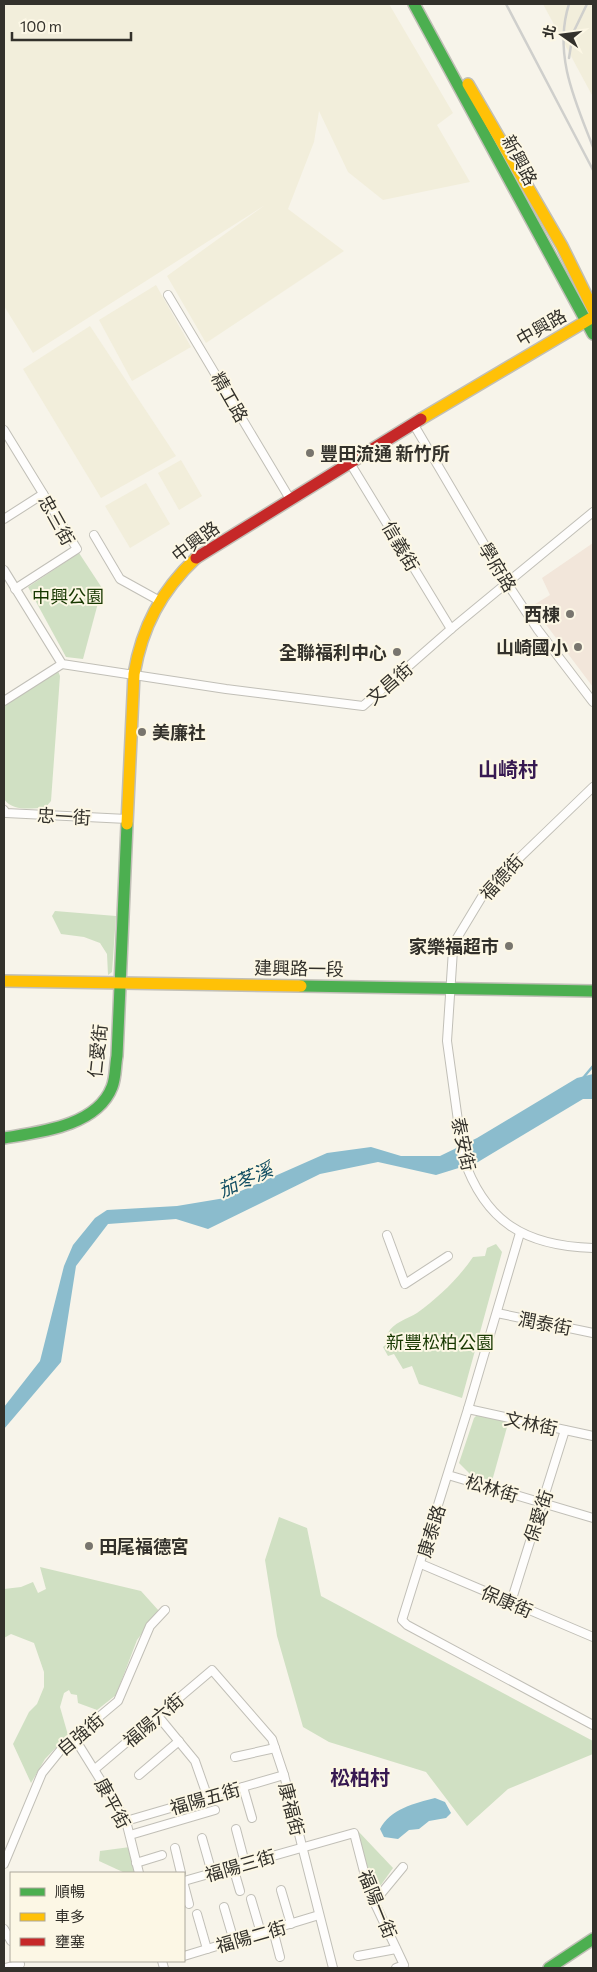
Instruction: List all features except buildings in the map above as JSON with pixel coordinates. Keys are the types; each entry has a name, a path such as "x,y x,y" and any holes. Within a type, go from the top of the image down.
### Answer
{"street":[{"name":"新興路","path":"414,4 590,319 593,334"},
{"name":"新興路","path":"422,4 562,246 593,309"},
{"name":"精工路","path":"168,296 290,499"},
{"name":"中興路","path":"120,984 134,674 143,631 158,600 176,577 198,556 503,369 590,319"},
{"name":"學府路","path":"414,425 507,583 538,630 593,702"},
{"name":"忠三街","path":"4,430 77,549 15,589"},
{"name":"信義街","path":"350,463 452,629"},
{"path":"4,519 43,494"},
{"name":"文昌街","path":"62,664 226,689 363,706 593,512"},
{"path":"94,535 120,579 158,600"},
{"path":"4,570 62,664 4,701"},
{"name":"福德街","path":"450,990 453,950 457,938 486,890 593,787"},
{"name":"忠一街","path":"4,810 6,813 127,819"},
{"name":"建興路一段","path":"4,981 593,991"},
{"name":"仁愛街","path":"4,1138 29,1134 78,1119 92,1111 111,1088 117,1056 120,984"},
{"name":"泰安街","path":"450,990 447,1041 460,1136 470,1175 484,1203 498,1217 520,1233 558,1243 593,1248"},
{"name":"康泰路","path":"520,1233 421,1564 402,1620 407,1625 593,1725"},
{"path":"388,1235 405,1284 448,1256"},
{"name":"潤泰街","path":"497,1313 593,1332"},
{"name":"文林街","path":"468,1409 593,1436"},
{"name":"保愛街","path":"511,1602 565,1430"},
{"name":"松林街","path":"448,1475 593,1518"},
{"name":"保康街","path":"421,1564 593,1638"},
{"name":"自強街","path":"4,1864 42,1773 52,1758 118,1701 150,1626 165,1610"},
{"name":"福陽六街","path":"95,1769 212,1670"},
{"name":"康福街","path":"212,1670 272,1739 284,1775 333,1968"},
{"path":"158,1716 196,1761 208,1798"},
{"name":"康平街","path":"75,1739 126,1820 139,1872"},
{"path":"139,1775 179,1742"},
{"path":"235,1757 275,1748"},
{"name":"福陽五街","path":"126,1820 284,1775"},
{"path":"243,1787 252,1818"},
{"path":"130,1834 215,1810"},
{"path":"236,1829 245,1863"},
{"name":"福陽三街","path":"185,1883 245,1863 354,1833"},
{"name":"福陽一街","path":"354,1833 369,1891 404,1965 396,1968"},
{"path":"202,1838 212,1873"},
{"path":"175,1848 181,1872"},
{"path":"136,1863 162,1855"},
{"path":"233,1867 240,1891"},
{"path":"379,1896 403,1867"},
{"path":"185,1886 190,1904"},
{"path":"281,1890 291,1924"},
{"path":"251,1899 260,1933"},
{"path":"224,1907 234,1941"},
{"path":"197,1914 207,1949"},
{"name":"福陽二街","path":"185,1956 319,1915"},
{"path":"4,1929 8,1940"},
{"path":"273,1930 280,1957"},
{"path":"549,1968 593,1939"},
{"path":"358,1956 396,1949"},
{"path":"5,1968 20,1964"}],"shaded area":[{"path":"4,4 389,4 453,113 437,125 470,182 383,200 348,172 319,111 314,142 288,209 344,251 206,343 167,276 265,205 33,353 4,306"},
{"path":"543,4 593,4 593,97"},
{"path":"156,285 191,347 132,381 99,320"},
{"path":"90,326 176,456 101,498 23,369"},
{"path":"181,460 202,496 179,510 158,473"},
{"path":"146,483 170,524 130,548 105,506"},
{"name":"山崎國小","path":"593,543 593,687 532,606 550,595 542,578"}],"green space":[{"name":"中興公園","path":"79,553 102,588 83,659 66,657 28,587"},
{"path":"58,671 60,676 51,801 45,808 17,808 4,799 4,705"},
{"path":"55,911 116,916 112,972 108,975 107,954 100,943 84,937 61,934 52,916"},
{"name":"新豐松柏公園","path":"496,1244 502,1252 462,1398 419,1384 412,1366 403,1369 394,1354 388,1356 383,1347 390,1341 388,1333 397,1324 417,1313 440,1294 461,1273 473,1257 485,1256 487,1248"},
{"path":"477,1415 509,1420 492,1481 470,1474 459,1463 474,1418"},
{"path":"279,1517 307,1528 321,1596 593,1741 593,1754 508,1789 467,1826 426,1772 329,1742 303,1727 277,1636 265,1560"},
{"path":"40,1567 141,1591 159,1611 137,1640 116,1695 97,1710 78,1703 77,1695 71,1694 69,1690 64,1693 60,1707 68,1735 45,1759 31,1783 13,1744 29,1712 37,1704 44,1687 44,1672 34,1643 11,1634 4,1638 4,1589 21,1587 33,1582 38,1593 46,1589"},
{"path":"358,1831 393,1868 376,1892 356,1833"},
{"path":"130,1847 135,1872 123,1872 99,1861 100,1851"}],"water":[{"name":"茄苳溪","path":"593,1074 593,1099 583,1099 478,1162 436,1175 378,1162 320,1174 208,1229 176,1219 108,1224 76,1266 61,1362 4,1429 4,1407 40,1361 64,1266 73,1245 95,1218 107,1210 177,1206 225,1198 327,1153 371,1147 401,1156 440,1156 477,1138 577,1078"},
{"path":"435,1798 445,1802 451,1813 446,1818 429,1821 419,1829 409,1830 398,1839 384,1837 380,1829 390,1816 419,1802"}],"waterway":[{"path":"583,1078 593,1066"}],"railway":[{"path":"506,4 593,170"},
{"path":"569,4 563,41 568,77 593,147"},
{"path":"569,58 573,33 587,4"}],"traffic: fast":[{"path":"414,4 593,334"},
{"path":"4,1138 50,1130 81,1119 94,1111 105,1100 112,1087 117,1056 127,824"},
{"path":"301,986 593,991"},
{"path":"549,1968 593,1939"}],"traffic: slow":[{"path":"468,84 562,246 593,309"},
{"path":"421,419 593,317"},
{"path":"127,824 134,674 142,641 163,597 196,558"},
{"path":"4,981 301,986"}],"traffic: jam":[{"path":"196,558 421,419"}],"place":[{"name":"豐田流通 新竹所","path":"310,453"},
{"name":"西棟","path":"570,614"},
{"name":"山崎國小","path":"578,647"},
{"name":"全聯福利中心","path":"397,652"},
{"name":"美廉社","path":"142,732"},
{"name":"家樂福超市","path":"509,946"},
{"name":"田尾福德宮","path":"89,1546"}],"district":[{"name":"山崎村","path":"508,769"},
{"name":"松柏村","path":"360,1777"}]}
